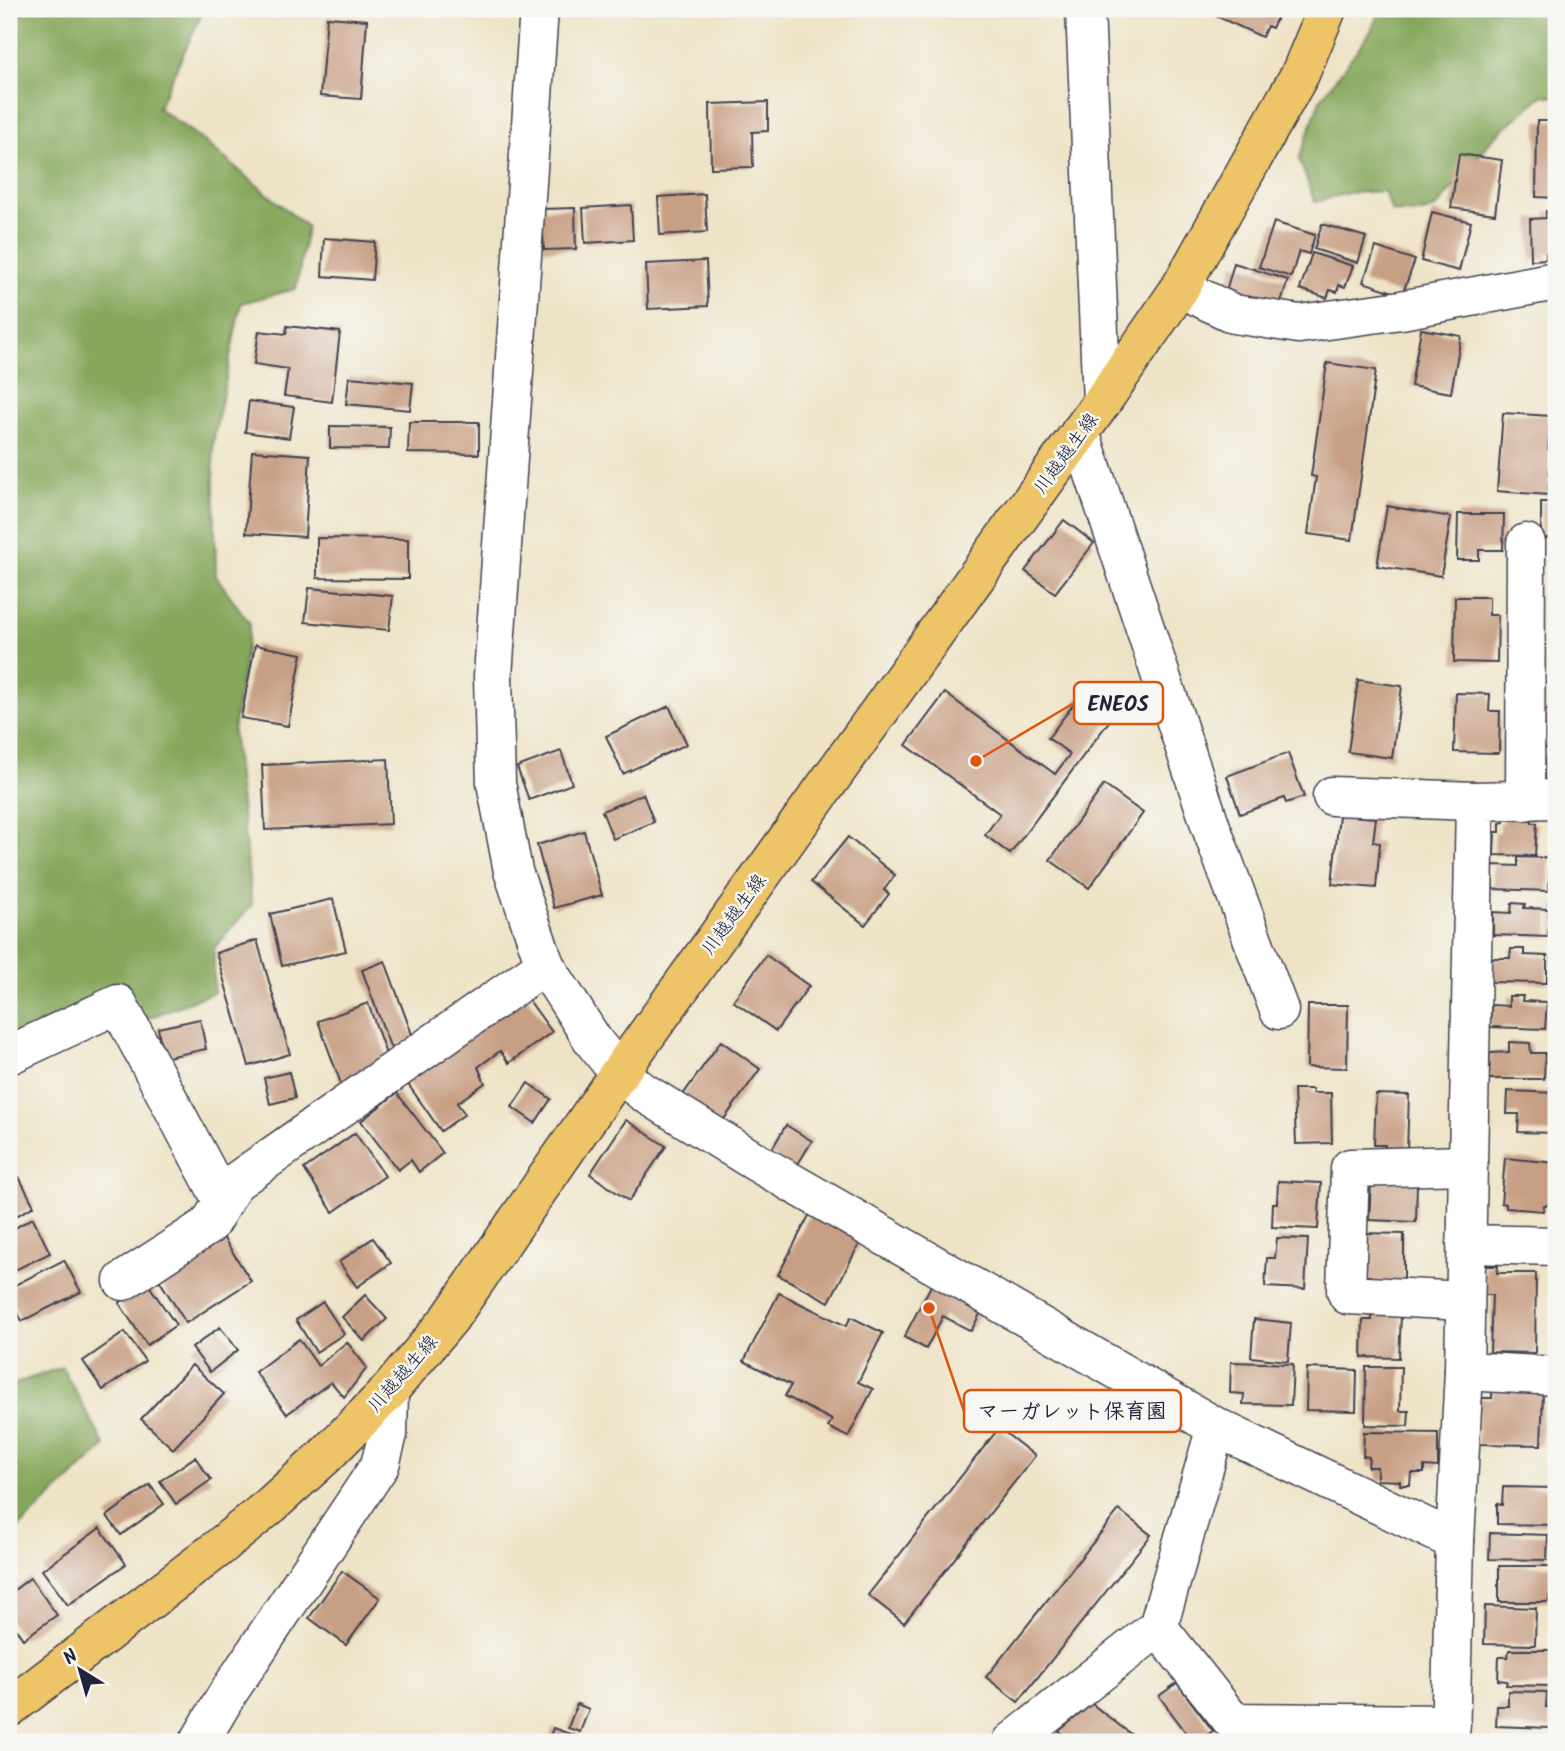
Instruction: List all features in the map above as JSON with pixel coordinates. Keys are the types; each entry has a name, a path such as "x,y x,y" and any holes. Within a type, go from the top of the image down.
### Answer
{"main road":[{"name":"川越越生線","path":"9,1708 216,1550 271,1504 324,1457 389,1391 450,1318 619,1073 1102,402 1180,288 1300,74 1327,9"}],"street":[{"path":"539,9 493,676 496,783 513,871 545,965 587,1032 619,1073 643,1092 756,1162 1216,1427 1455,1541"},
{"path":"1085,9 1102,402"},
{"path":"1180,288 1234,314 1299,324 1401,310 1556,281"},
{"path":"1080,432 1212,830 1279,1010"},
{"path":"1332,796 1475,802 1541,800 1527,543"},
{"path":"1158,1626 1233,1723 1450,1733 1455,1541 1464,1371 1475,802"},
{"path":"123,1281 209,1225 234,1183 545,965"},
{"path":"9,1055 118,1004 223,1202"},
{"path":"1465,1301 1348,1296 1346,1291 1350,1168 1468,1166"},
{"path":"1466,1244 1556,1246"},
{"path":"1464,1371 1556,1376"},
{"path":"199,1742 228,1693 380,1465 388,1434 389,1391"},
{"path":"1012,1742 1158,1626 1216,1427"}],"green space":[{"path":"9,9 204,9 158,108 204,141 307,227 296,289 241,303 213,443 216,576 250,624 233,731 252,905 214,948 214,992 139,1022 9,1040"},
{"path":"1380,9 1556,9 1556,97 1543,95 1494,137 1437,207 1423,213 1392,212 1384,191 1348,193 1315,202 1299,159 1320,100 1371,31"},
{"path":"62,1367 105,1446 9,1537 9,1386"}],"building":[{"path":"1219,9 1281,9 1272,28 1267,26 1262,37 1216,16"},
{"path":"327,17 367,20 361,99 320,96"},
{"path":"768,102 768,131 752,132 753,167 711,168 710,104"},
{"path":"1537,121 1556,121 1556,198 1536,197"},
{"path":"1459,154 1502,160 1495,214 1451,208"},
{"path":"705,194 707,232 660,235 658,197"},
{"path":"631,205 633,240 585,243 583,208"},
{"path":"575,208 576,249 544,250 542,209"},
{"path":"1546,211 1556,211 1556,253 1546,253 1546,259 1531,260 1530,219 1546,218"},
{"path":"1432,212 1471,222 1459,271 1421,261"},
{"path":"1274,222 1315,235 1309,254 1299,251 1291,277 1259,267"},
{"path":"1322,224 1366,237 1358,263 1314,249"},
{"path":"324,238 375,242 372,280 322,276"},
{"path":"1376,247 1415,260 1402,295 1363,282"},
{"path":"1312,253 1353,266 1345,287 1339,285 1337,292 1330,290 1327,298 1300,289"},
{"path":"706,261 708,306 648,309 646,264"},
{"path":"1234,263 1288,280 1279,308 1226,291"},
{"path":"287,326 340,332 332,402 284,396 288,369 254,364 259,331 286,334"},
{"path":"1421,329 1461,336 1451,393 1411,386"},
{"path":"1327,363 1376,370 1352,540 1308,534 1316,477 1311,476"},
{"path":"349,377 413,383 410,410 346,404"},
{"path":"249,401 294,407 289,438 245,432"},
{"path":"1503,413 1550,416 1548,495 1497,491"},
{"path":"409,422 479,422 479,454 408,453"},
{"path":"330,426 390,427 389,449 330,448"},
{"path":"252,451 310,455 305,537 246,533"},
{"path":"1541,502 1556,502 1556,538 1541,538"},
{"path":"1387,506 1451,517 1441,576 1377,566"},
{"path":"1458,514 1504,514 1503,550 1479,550 1479,560 1457,560"},
{"path":"1064,520 1094,543 1055,593 1025,571"},
{"path":"317,538 408,539 408,579 317,578"},
{"path":"309,588 393,596 389,630 305,622"},
{"path":"1455,597 1489,597 1489,615 1498,615 1497,663 1454,662"},
{"path":"1554,642 1556,687 1552,687"},
{"path":"255,645 302,654 288,726 241,718"},
{"path":"1358,680 1402,686 1392,758 1348,752"},
{"path":"945,693 1055,774 1070,754 1048,738 1079,697 1110,720 1010,854 985,835 1000,814 906,745"},
{"path":"1456,693 1490,694 1489,711 1500,711 1499,753 1454,752"},
{"path":"669,706 687,744 623,774 606,736"},
{"path":"1543,710 1556,710 1556,748 1542,748"},
{"path":"561,751 572,784 529,800 517,767"},
{"path":"1288,753 1304,797 1286,803 1284,798 1240,814 1227,776"},
{"path":"388,759 391,824 265,830 262,765"},
{"path":"1104,785 1143,813 1089,888 1050,860"},
{"path":"643,794 654,822 613,839 602,811"},
{"path":"1532,809 1532,823 1537,823 1535,856 1494,855 1495,832 1500,832 1500,823 1504,822 1504,817"},
{"path":"1339,815 1376,818 1373,842 1380,843 1376,888 1332,884"},
{"path":"584,831 602,895 554,908 537,845"},
{"path":"848,837 895,875 884,890 889,894 865,925 811,882"},
{"path":"1518,857 1549,858 1549,891 1493,889 1493,865 1518,866"},
{"path":"333,899 346,951 282,966 270,914"},
{"path":"1512,903 1525,904 1524,908 1549,909 1548,937 1493,935 1493,912 1511,913"},
{"path":"1553,905 1556,905 1556,936 1553,936"},
{"path":"257,940 290,1054 249,1066 216,953"},
{"path":"1511,949 1524,949 1524,955 1547,956 1547,983 1490,982 1491,958 1510,958"},
{"path":"1552,952 1556,952 1556,982 1552,982"},
{"path":"766,955 809,986 776,1031 733,1001"},
{"path":"385,961 414,1040 391,1049 362,970"},
{"path":"523,992 552,1032 509,1063 500,1051 478,1067 485,1083 457,1103 465,1114 441,1131 403,1077"},
{"path":"1509,996 1523,996 1522,1001 1547,1002 1545,1029 1490,1027 1491,1005 1509,1006"},
{"path":"1551,997 1556,997 1556,1029 1551,1029"},
{"path":"368,1003 390,1066 341,1084 318,1021"},
{"path":"1308,1005 1348,1005 1347,1068 1307,1067"},
{"path":"200,1019 206,1049 163,1058 158,1028"},
{"path":"721,1041 760,1069 719,1126 680,1099"},
{"path":"1509,1042 1530,1043 1531,1053 1545,1053 1544,1079 1489,1079 1490,1053 1509,1052"},
{"path":"1550,1044 1556,1044 1556,1087 1550,1087"},
{"path":"289,1072 295,1098 270,1104 264,1078"},
{"path":"528,1083 551,1099 535,1123 512,1107"},
{"path":"1294,1089 1331,1093 1332,1143 1296,1144"},
{"path":"1508,1091 1556,1093 1555,1133 1518,1132 1519,1114 1507,1114"},
{"path":"397,1093 443,1153 419,1172 411,1160 398,1170 361,1121"},
{"path":"1376,1094 1409,1095 1407,1150 1385,1149 1385,1145 1374,1145"},
{"path":"626,1120 666,1146 629,1201 590,1174"},
{"path":"786,1125 812,1141 795,1169 769,1154"},
{"path":"355,1133 385,1176 333,1212 304,1169"},
{"path":"1505,1158 1556,1163 1554,1206 1544,1205 1543,1211 1506,1208 1506,1204 1501,1203"},
{"path":"19,1177 34,1206 9,1220 9,1182"},
{"path":"1278,1181 1321,1183 1318,1229 1272,1227 1273,1203 1277,1203"},
{"path":"1371,1181 1417,1182 1416,1222 1369,1220"},
{"path":"813,1208 864,1235 829,1302 778,1275"},
{"path":"33,1218 50,1253 9,1273 9,1231"},
{"path":"1361,1233 1404,1234 1404,1282 1370,1282 1370,1276 1361,1276"},
{"path":"223,1237 251,1281 186,1323 158,1278"},
{"path":"373,1238 391,1263 357,1287 339,1262"},
{"path":"1277,1238 1308,1239 1305,1289 1265,1287 1267,1258 1275,1258"},
{"path":"64,1260 81,1292 22,1321 9,1296 9,1288"},
{"path":"1485,1266 1498,1266 1497,1273 1536,1273 1535,1353 1490,1352 1492,1295 1485,1295"},
{"path":"935,1278 985,1305 971,1331 943,1316 926,1349 904,1337"},
{"path":"148,1284 176,1325 147,1345 119,1303"},
{"path":"779,1293 846,1326 851,1317 883,1333 858,1382 873,1389 848,1437 828,1427 832,1420 785,1396 791,1385 744,1361"},
{"path":"365,1295 387,1319 364,1341 342,1317"},
{"path":"323,1302 344,1334 316,1352 296,1320"},
{"path":"1372,1316 1401,1316 1399,1358 1362,1357 1363,1320 1372,1320"},
{"path":"1254,1319 1291,1323 1288,1361 1251,1357"},
{"path":"220,1327 238,1350 210,1372 192,1348"},
{"path":"125,1332 145,1361 103,1390 83,1361"},
{"path":"299,1339 318,1366 347,1342 367,1368 344,1397 331,1382 287,1414 255,1372"},
{"path":"1231,1362 1293,1364 1291,1405 1243,1404 1244,1394 1230,1393"},
{"path":"192,1365 224,1394 173,1449 141,1419"},
{"path":"1366,1367 1401,1367 1400,1411 1409,1411 1408,1426 1365,1425"},
{"path":"1307,1368 1357,1370 1356,1411 1306,1410"},
{"path":"1492,1391 1543,1393 1541,1445 1477,1444 1478,1398 1492,1398"},
{"path":"999,1428 1035,1456 904,1623 868,1595"},
{"path":"1364,1432 1438,1433 1438,1467 1424,1466 1424,1473 1411,1473 1410,1485 1400,1485 1400,1481 1377,1480 1377,1467 1368,1467 1369,1457 1363,1456"},
{"path":"195,1457 211,1480 176,1504 160,1481"},
{"path":"150,1485 164,1504 121,1535 107,1516"},
{"path":"1503,1487 1556,1488 1556,1525 1497,1524 1497,1504 1502,1505"},
{"path":"1119,1510 1151,1535 1018,1702 986,1677"},
{"path":"100,1528 126,1564 68,1605 42,1570"},
{"path":"1490,1533 1548,1535 1547,1560 1489,1559"},
{"path":"1499,1566 1551,1566 1551,1573 1554,1573 1554,1596 1549,1596 1549,1602 1499,1602"},
{"path":"342,1571 380,1598 346,1645 309,1618"},
{"path":"30,1578 57,1615 23,1639 9,1619 9,1594"},
{"path":"1485,1606 1536,1608 1535,1645 1484,1644"},
{"path":"1509,1650 1552,1650 1551,1686 1506,1685 1507,1681 1498,1680 1499,1657 1508,1657"},
{"path":"1177,1683 1213,1731 1196,1742 1193,1742 1159,1696"},
{"path":"1508,1691 1547,1692 1546,1707 1551,1707 1550,1728 1496,1726 1497,1706 1508,1706"},
{"path":"577,1704 589,1709 580,1732 568,1728"},
{"path":"1092,1704 1137,1739 1135,1742 1074,1742 1059,1731"},
{"path":"553,1728 579,1737 577,1742 548,1742"}],"place":[{"name":"ENEOS","path":"976,761"},
{"name":"マーガレット保育園","path":"929,1308"}]}
